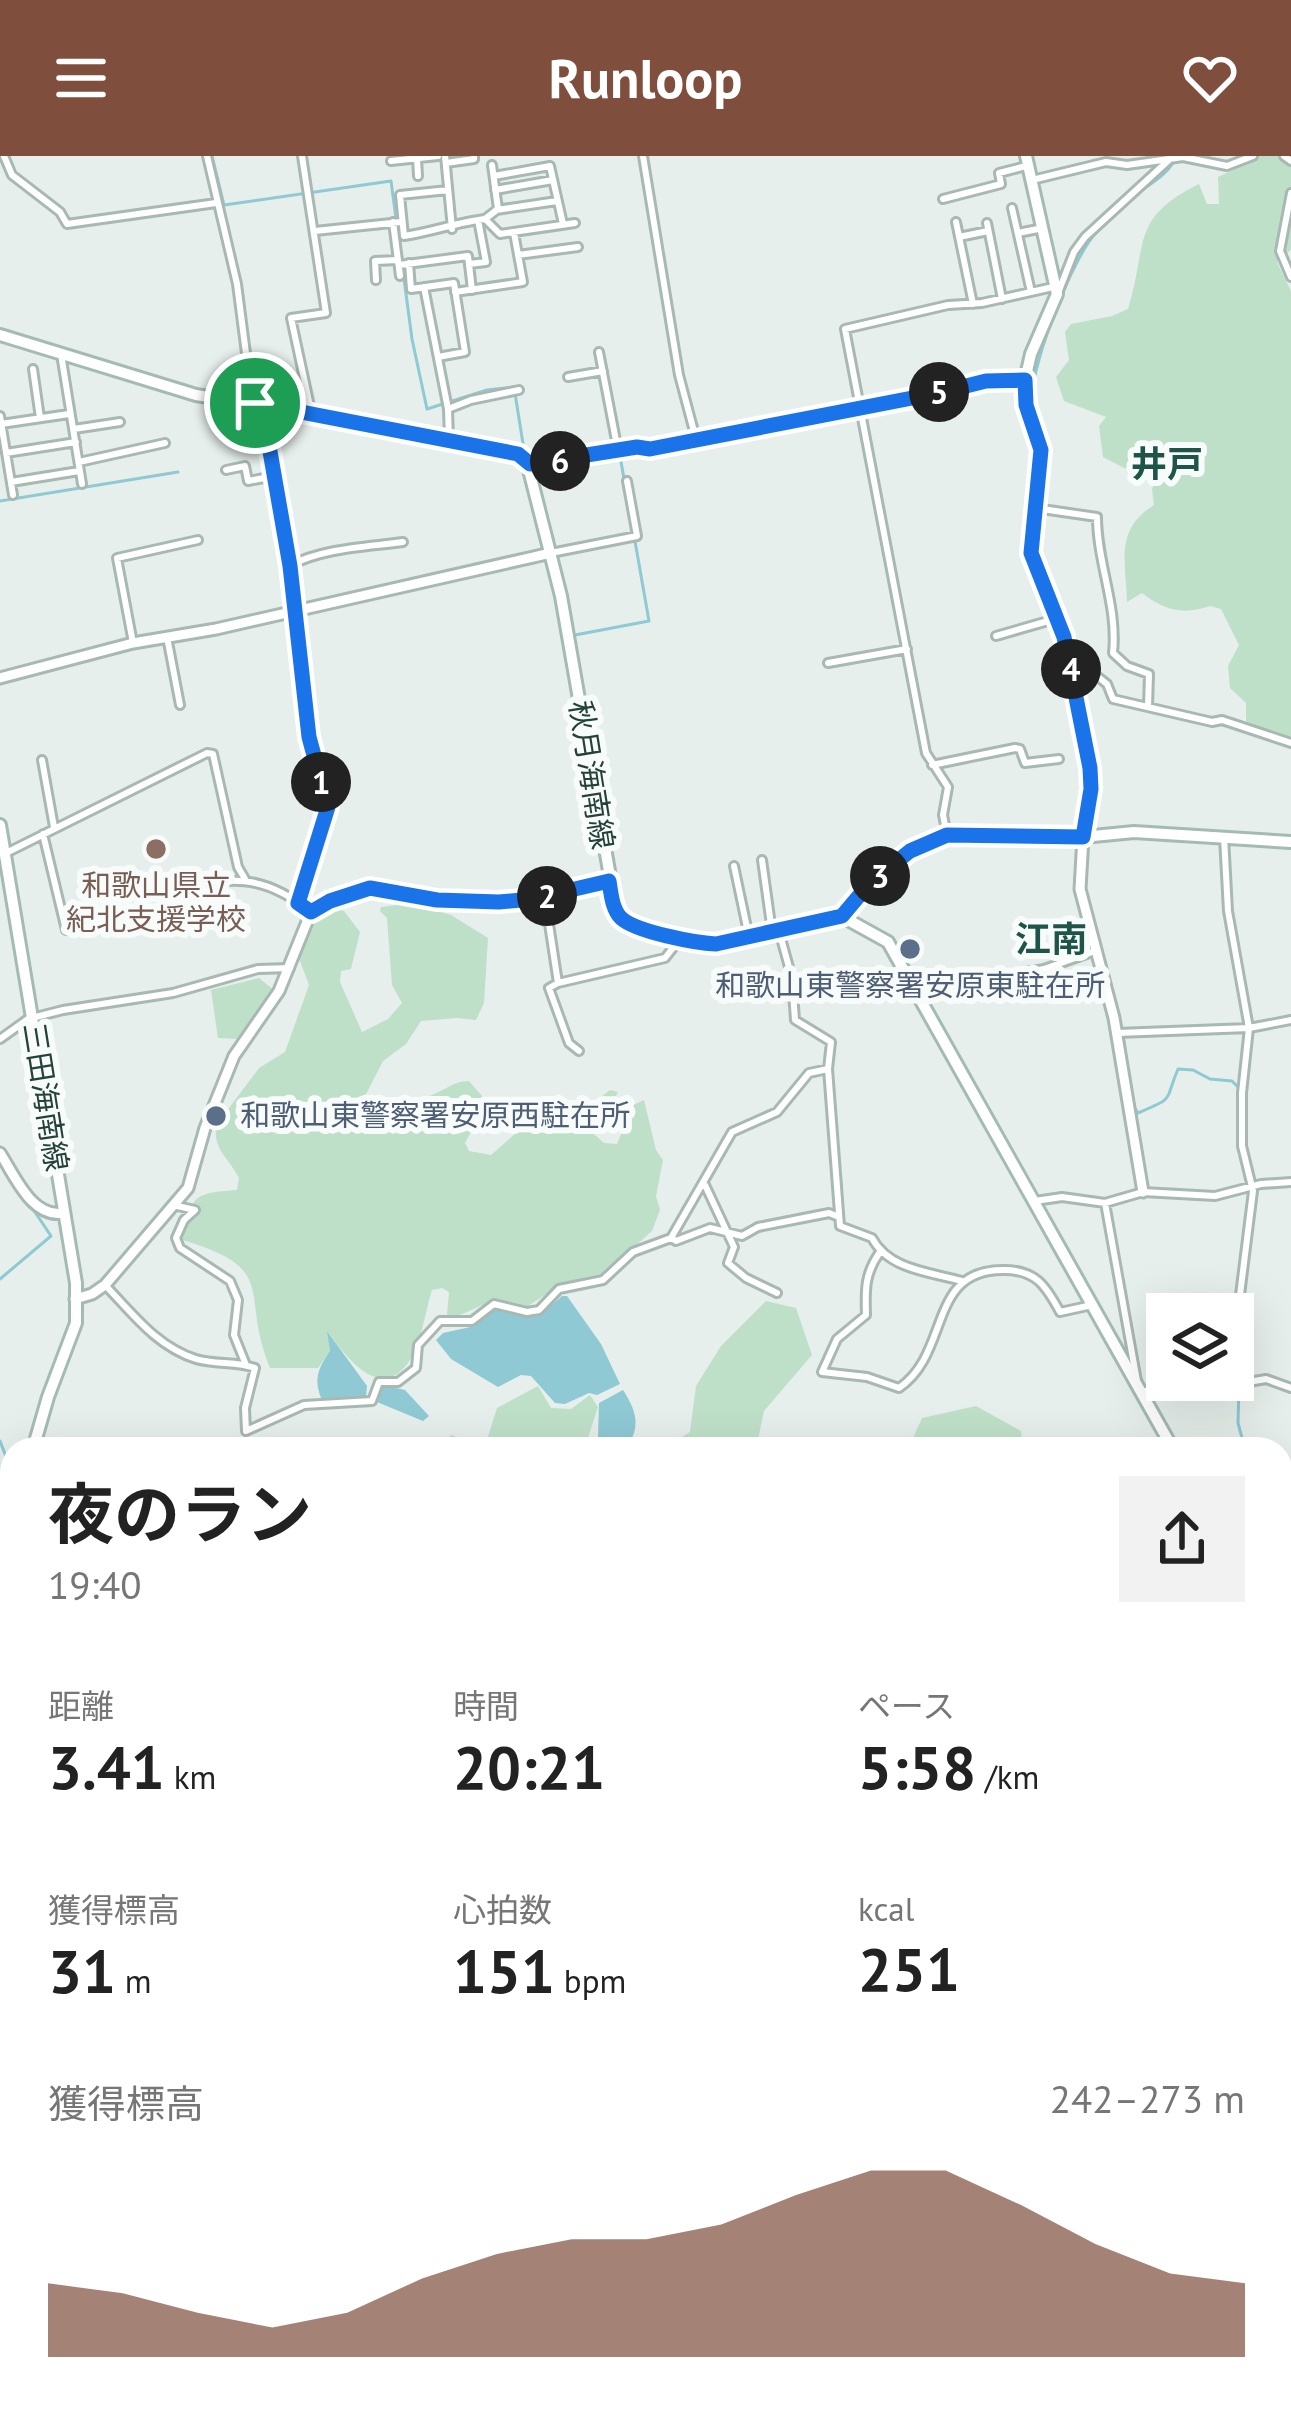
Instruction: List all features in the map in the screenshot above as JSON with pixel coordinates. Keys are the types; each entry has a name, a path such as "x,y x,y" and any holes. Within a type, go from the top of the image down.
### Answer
{"main road":[{"path":"1027,160 1056,290 1025,380 1026,405 1041,450 1031,553 1058,618 1090,768 1090,805 1083,837 1134,832 1291,842"},
{"path":"0,335 196,395 311,412 518,454 530,464"},
{"name":"秋月海南線","path":"530,464 551,553 616,911 630,924 716,944 842,916"},
{"name":"三田海南線","path":"0,824 75,1298 76,1323 36,1437"},
{"path":"842,916 893,947 1166,1437"}],"street":[{"path":"4,156 12,175 60,212 67,224 216,203"},
{"path":"207,156 234,270 255,403 275,476 309,737 328,807 298,903"},
{"path":"302,156 326,313 291,318 311,412"},
{"path":"391,161 474,160 474,156"},
{"path":"643,156 679,375 696,439"},
{"path":"1032,180 1106,162 1127,165 1183,156 1227,166 1253,156"},
{"path":"947,835 943,814 949,788 926,752 845,329 948,305 1056,290 1085,236 1172,157"},
{"path":"417,158 418,176"},
{"path":"443,158 452,229"},
{"path":"943,199 1001,184 999,173 1027,160"},
{"path":"493,165 496,210"},
{"path":"494,176 550,166 563,225"},
{"path":"495,190 553,179"},
{"path":"438,357 465,352 454,284 411,289 402,263 398,222 400,195 448,190"},
{"path":"1291,193 1280,251 1291,277"},
{"path":"398,222 404,236 452,229 496,210 558,201"},
{"path":"1012,208 1031,292"},
{"path":"482,219 498,234 575,223"},
{"path":"469,264 486,262 482,219"},
{"path":"315,231 398,222"},
{"path":"956,222 973,304"},
{"path":"959,237 987,227 1002,299"},
{"path":"1018,233 1043,227"},
{"path":"455,292 523,282 514,233"},
{"path":"518,255 578,247"},
{"path":"376,280 375,261 468,256 472,290"},
{"path":"400,276 402,263"},
{"path":"424,287 448,409 449,440"},
{"path":"599,352 618,451"},
{"path":"62,354 82,484"},
{"path":"33,369 40,418"},
{"path":"568,377 603,371"},
{"path":"530,464 650,449 959,385 1025,380"},
{"path":"448,409 519,391"},
{"path":"13,495 1,420 70,413"},
{"path":"74,429 120,422"},
{"path":"6,453 76,442"},
{"path":"11,482 165,443"},
{"path":"226,470 244,466 248,482 275,476"},
{"path":"0,678 133,643 637,536 627,481"},
{"path":"1033,508 1096,517 1096,541 1116,629 1113,653 1127,666 1149,674 1148,707"},
{"path":"133,643 117,558 198,540"},
{"path":"290,566 347,550 403,542"},
{"path":"996,636 1058,618"},
{"path":"167,637 180,706"},
{"path":"828,663 908,650"},
{"path":"1073,676 1094,673 1107,684 1113,699 1212,722 1222,720 1291,743"},
{"path":"932,765 1015,748 1020,749 1024,763 1058,758"},
{"path":"2,858 200,755 213,754 238,867 245,879"},
{"path":"41,760 55,828"},
{"path":"43,834 66,930"},
{"path":"842,916 869,884 910,851 947,835 1083,837 1080,889 1117,1034 1143,1192"},
{"path":"1224,837 1228,911 1249,1028 1242,1146 1252,1187 1240,1293"},
{"path":"762,860 776,931 792,978 795,1020 831,1042 828,1069 840,1226 872,1238 880,1252 896,1263 962,1281"},
{"path":"734,866 749,937"},
{"path":"156,886 165,892 245,879 311,912"},
{"path":"75,1298 105,1285 188,1188 205,1128 234,1056 272,1004 311,912 348,894 380,888 437,900 521,901 609,881"},
{"path":"521,901 549,924 558,983"},
{"path":"579,1051 568,1042 548,988 665,958 681,938"},
{"path":"918,990 1044,969 1097,950"},
{"path":"0,1039 29,1019 172,993 258,969 290,968"},
{"path":"1117,1034 1249,1028 1291,1020"},
{"path":"105,1285 132,1316 172,1348 195,1358 246,1364 257,1372 245,1408 246,1431 304,1405 372,1401 379,1382 398,1382 416,1368 418,1345 440,1322 472,1321 494,1304 538,1310 559,1288 603,1280 633,1252 670,1238 732,1132 777,1112 809,1073 828,1069"},
{"path":"0,1153 38,1208 61,1214"},
{"path":"1035,1202 1062,1197 1105,1203 1143,1192 1215,1196 1291,1182"},
{"path":"705,1185 734,1247 728,1263 777,1292"},
{"path":"1105,1203 1138,1387 1146,1387"},
{"path":"173,1205 195,1210 176,1238 180,1248 230,1281 238,1300 234,1336 246,1364"},
{"path":"670,1238 676,1241 710,1228 742,1235 758,1227 829,1213 838,1217"},
{"path":"880,1252 869,1268 866,1315 837,1339 822,1372 867,1377 899,1388 907,1384 929,1351 952,1291 982,1270 1028,1273 1043,1282 1060,1312 1092,1305"},
{"path":"1254,1381 1266,1379 1291,1388"}],"green space":[{"path":"1249,156 1291,156 1291,202 1279,222 1291,225 1291,250 1277,262 1291,291 1291,738 1246,725 1246,703 1230,688 1228,666 1239,645 1221,609 1175,610 1142,593 1127,602 1128,536 1154,505 1152,489 1160,470 1124,468 1103,457 1099,426 1106,417 1064,401 1056,377 1069,360 1065,332 1071,324 1128,309 1151,221 1177,196 1199,184 1207,204 1219,204 1218,177 1250,162"},
{"path":"412,903 451,915 488,938 484,1003 476,1020 421,1021 406,1044 383,1061 363,1100 337,1112 336,1121 354,1120 387,1104 469,1081 482,1096 481,1113 465,1143 469,1151 491,1155 517,1132 571,1120 610,1090 618,1092 594,1134 604,1143 617,1144 633,1105 644,1100 656,1150 663,1160 656,1196 660,1210 652,1231 605,1273 565,1282 525,1308 498,1301 455,1317 447,1315 449,1292 432,1290 416,1348 397,1374 374,1377 364,1371 328,1332 330,1351 318,1368 270,1368 244,1272 209,1249 176,1238 196,1200 237,1190 239,1178 219,1146 217,1124 259,1068 285,1052 309,985 298,956 306,932 330,906 344,911 360,932 351,969 341,971 340,982 362,1032 388,1019 402,1003 392,985 387,918 381,907"},
{"path":"259,978 274,990 239,1039 218,1038 211,990"},
{"path":"766,1301 796,1308 812,1355 764,1411 759,1437 682,1437 690,1432 696,1386 721,1346"},
{"path":"538,1386 551,1408 571,1409 590,1395 598,1407 588,1437 488,1437 497,1408"},
{"path":"976,1406 1021,1431 1022,1437 913,1437 922,1418"}],"water":[{"path":"567,1296 601,1344 620,1384 597,1395 555,1403 531,1376 521,1375 498,1387 451,1359 436,1340 443,1333 475,1326 493,1307 530,1313"},
{"path":"327,1331 367,1386 366,1396 322,1400 317,1380 330,1351"},
{"path":"383,1385 405,1390 429,1416 423,1421 377,1402"},
{"path":"623,1390 635,1415 632,1437 598,1437 599,1403"}],"waterway":[{"path":"212,156 224,205 391,181 412,339 427,409 487,390 514,387 524,450"},
{"path":"1046,449 1032,395 1039,359 1066,285 1097,232 1173,163"},
{"path":"535,468 620,456 649,621 575,635"},
{"path":"0,501 178,472"},
{"path":"1036,548 1044,573"},
{"path":"1072,649 1100,787 1090,834"},
{"path":"1088,843 1085,890 1122,1029 1132,1098"},
{"path":"1134,1107 1138,1113 1164,1101 1178,1069 1232,1081 1239,1088"},
{"path":"1245,1145 1246,1095"},
{"path":"1243,1293 1257,1193 1249,1160"},
{"path":"0,1279 51,1236 29,1203"},
{"path":"1239,1401 1242,1437"}],"place":[{"name":"和歌山県立 紀北支援学校","path":"156,849"},
{"name":"和歌山東警察署安原東駐在所","path":"910,949"},
{"name":"和歌山東警察署安原西駐在所","path":"216,1116"}],"district":[{"name":"井戸","path":"1167,464"},
{"name":"江南","path":"1051,939"}],"route":[{"path":"1025,380 1026,405 1041,450 1031,553 1064,637 1090,768 1083,837 947,835 910,851 869,884 842,916 716,944 630,924 616,911 609,881 499,902 437,900 370,888 311,912 298,903 328,807 301,688 296,610 275,476 255,403 518,454 530,464 650,449 959,385 1025,380"}]}
